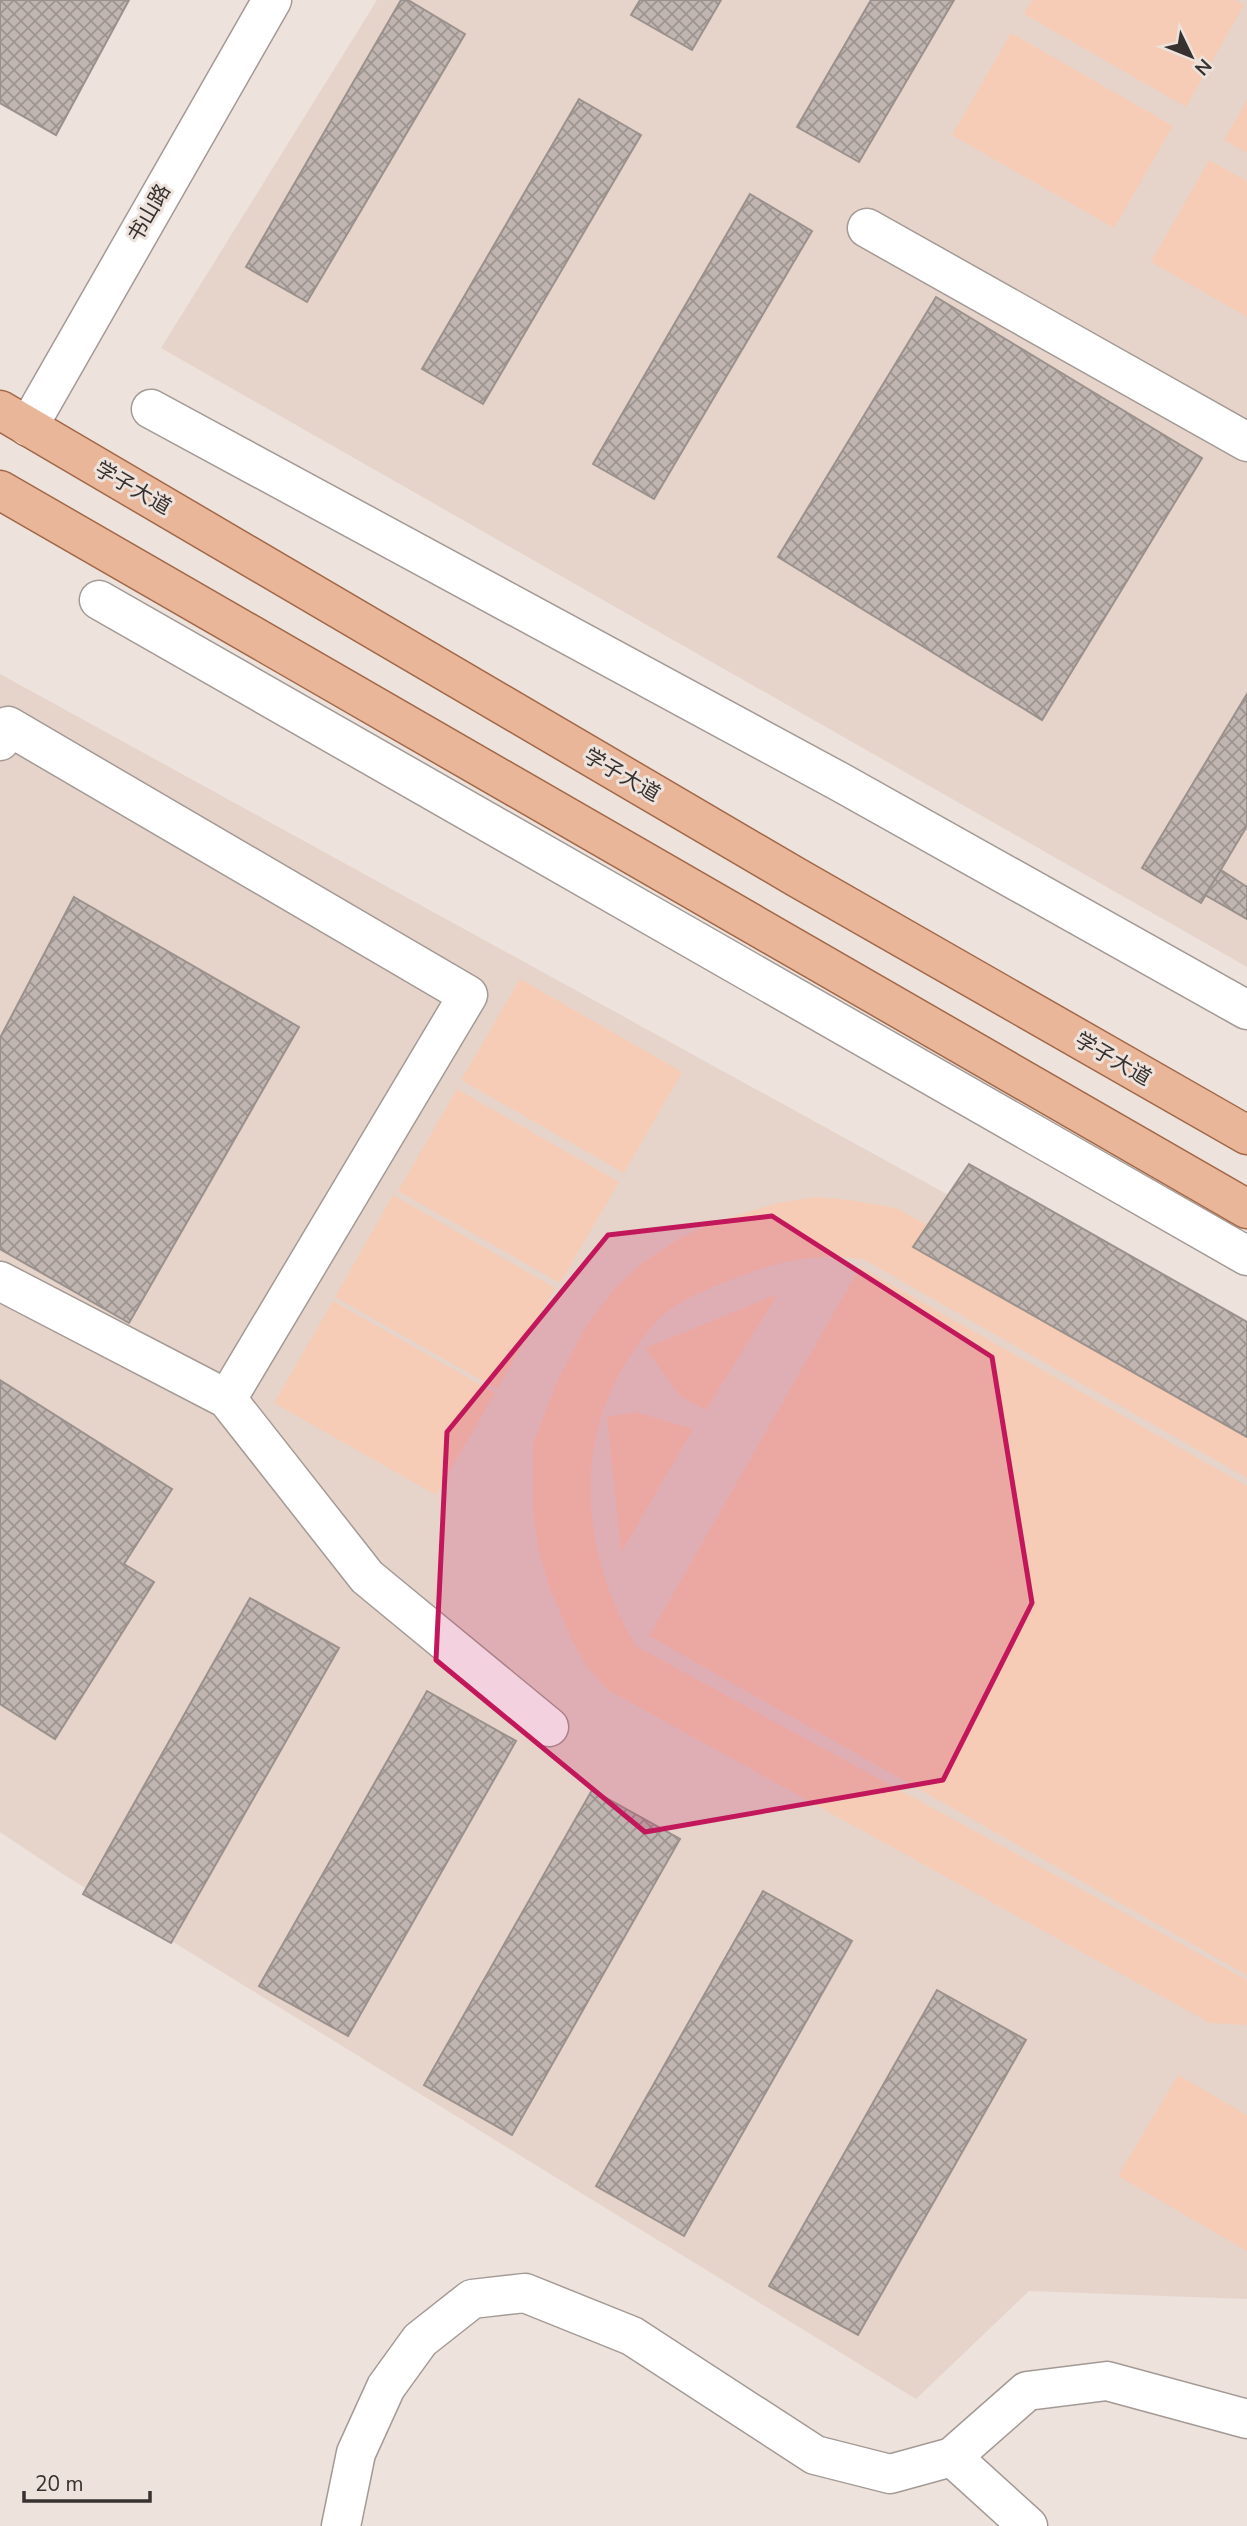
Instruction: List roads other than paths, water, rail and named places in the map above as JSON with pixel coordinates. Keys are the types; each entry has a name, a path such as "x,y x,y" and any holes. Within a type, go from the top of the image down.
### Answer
{"main road":[{"name":"学子大道","path":"14,419 771,863 1247,1135"},
{"path":"0,490 1247,1209"}],"street":[{"name":"书山路","path":"14,419 272,0"},
{"path":"867,228 1247,442"},
{"path":"151,409 840,782 1247,1010"},
{"path":"99,600 1247,1256"},
{"path":"0,741 8,726 468,995 227,1399"},
{"path":"0,1281 227,1399 367,1577 549,1727"},
{"path":"341,2526 356,2453 386,2387 420,2340 472,2299 525,2293 632,2336 815,2455 890,2474 952,2457 1027,2391 1107,2381 1247,2419"},
{"path":"952,2457 1028,2526"}]}
